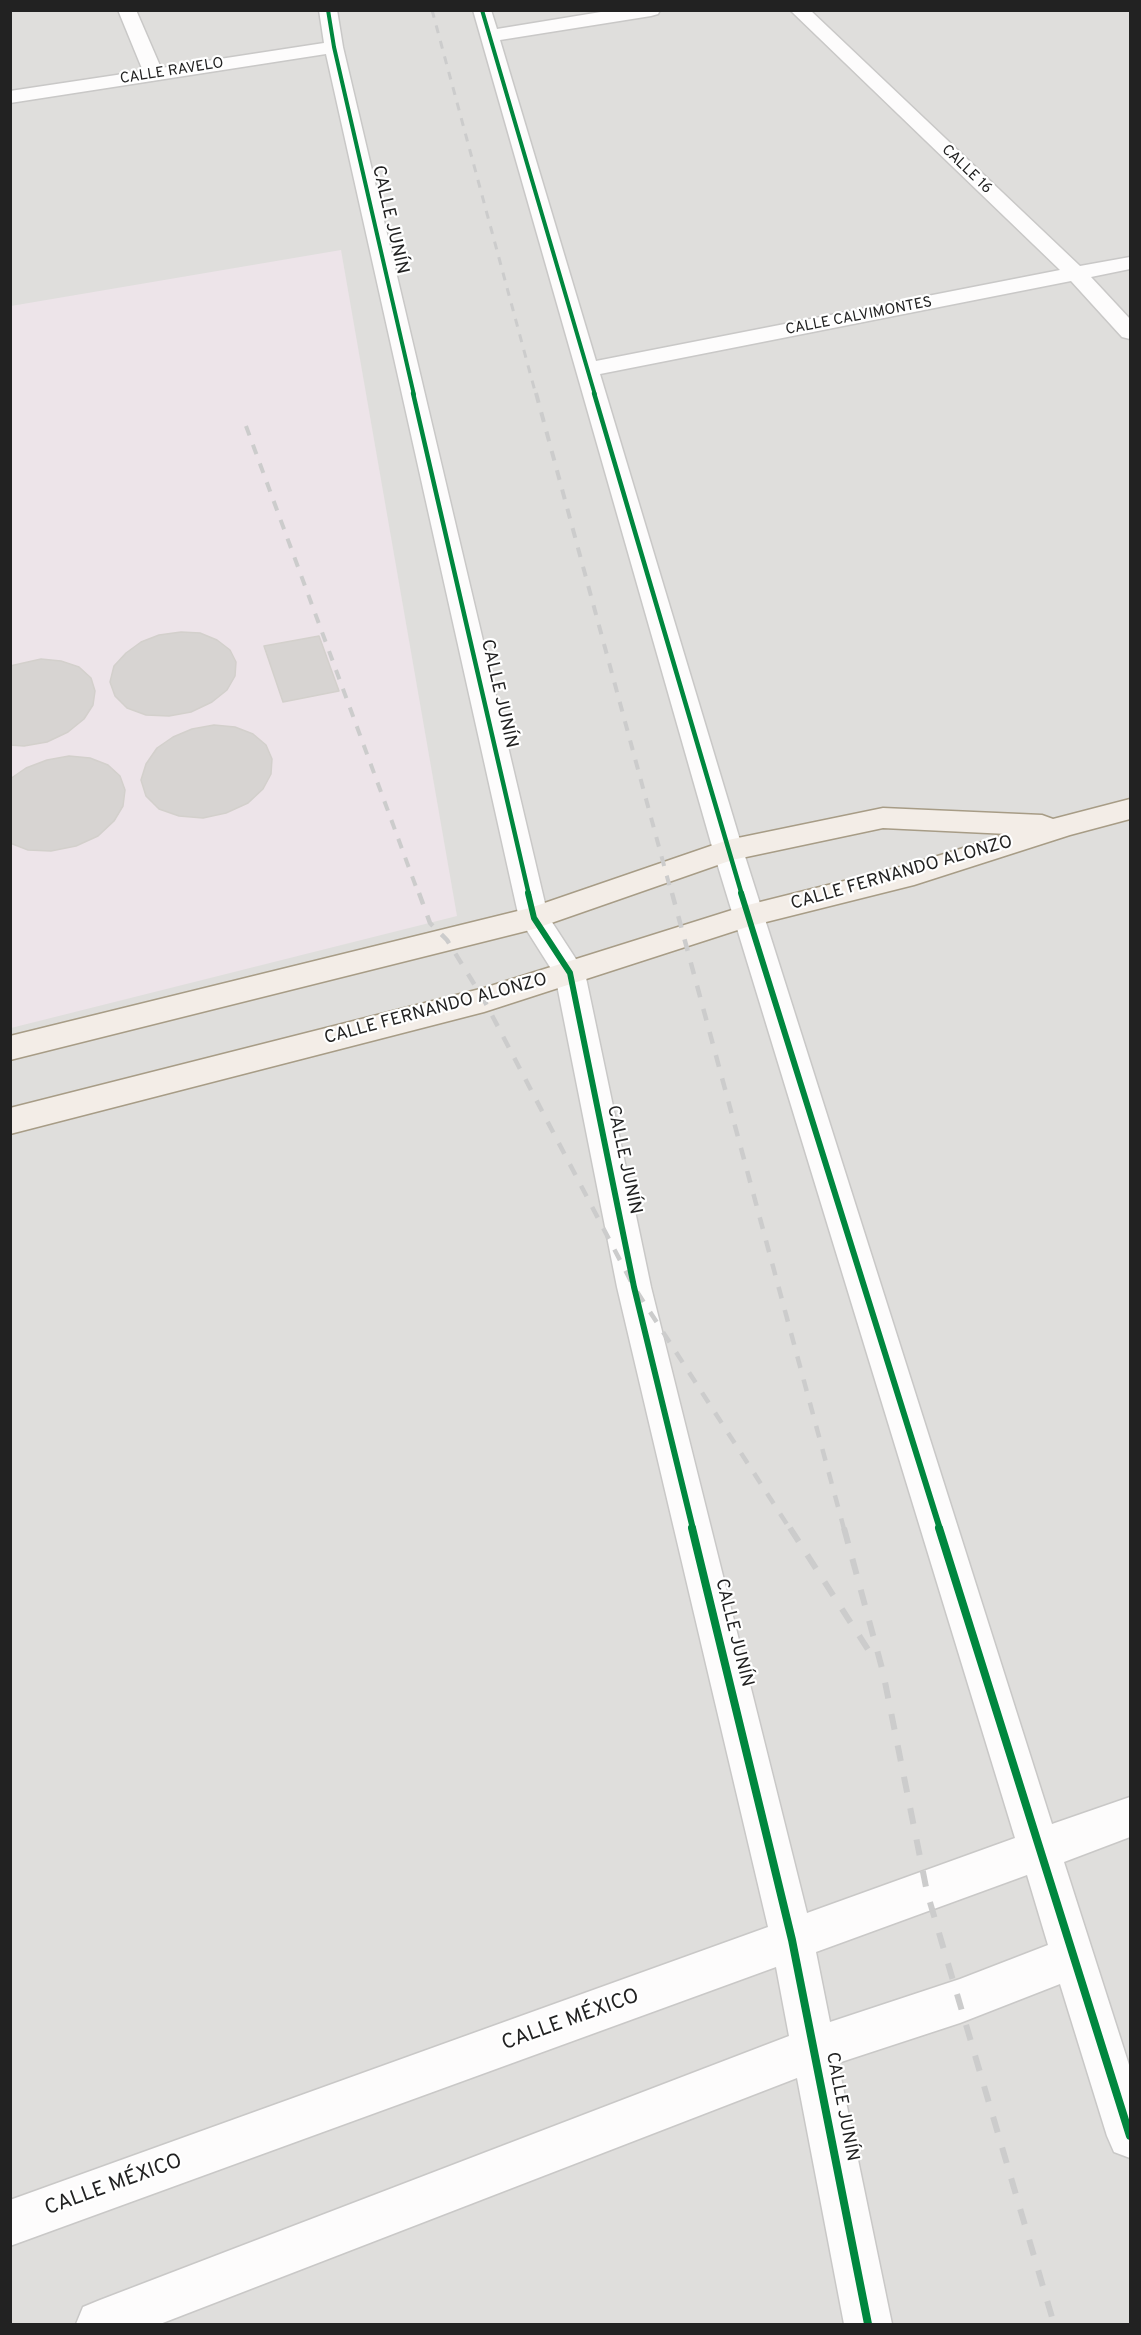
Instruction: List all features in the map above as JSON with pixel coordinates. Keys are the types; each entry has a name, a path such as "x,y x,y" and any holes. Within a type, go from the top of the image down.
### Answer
{"main road":[{"name":"CALLE FERNANDO ALONZO","path":"10,1121 484,1000 748,916 914,874 1065,826 1131,809"},
{"name":"CALLE FERNANDO ALONZO","path":"10,1048 534,918 728,850 883,818 1065,826"}],"street":[{"path":"127,10 154,75"},
{"name":"CALLE JUNÍN","path":"328,10 334,47 534,918 570,973 634,1287 792,1940 868,2325"},
{"path":"482,10 748,916 1072,1957 1131,2136"},
{"path":"489,36 651,10"},
{"name":"CALLE 16","path":"799,10 1076,274 1131,332"},
{"name":"CALLE RAVELO","path":"10,97 334,47"},
{"name":"CALLE CALVIMONTES","path":"587,370 1131,263"},
{"name":"CALLE MÉXICO","path":"10,2223 1131,1817"},
{"path":"100,2325 814,2049 960,2001 1072,1957"}],"shaded area":[{"path":"11,11 1130,11 1130,2324 11,2324"},
{"path":"341,250 457,916 11,1028 11,306"}],"building":[{"path":"181,632 200,633 217,640 230,650 236,662 235,676 227,690 212,702 191,712 169,716 146,715 127,708 115,696 110,682 114,666 141,642 159,635"},
{"path":"319,636 339,691 283,702 264,646"},
{"path":"41,659 61,661 79,667 91,678 95,691 93,705 84,719 68,732 47,742 24,746 10,745 10,666"},
{"path":"214,725 235,727 253,734 266,745 272,759 271,774 263,789 248,803 226,813 203,818 179,816 159,809 146,796 141,780 146,764 157,748 173,737 192,729"},
{"path":"69,756 90,758 108,765 120,776 125,790 123,806 114,821 98,836 76,846 51,851 28,850 10,843 10,779 26,768 47,760"}],"railway":[{"path":"432,10 536,395"},
{"path":"536,393 672,895"},
{"path":"246,426 419,895"},
{"path":"419,893 430,923 447,940 484,1000 634,1287 790,1529"},
{"path":"672,893 844,1529"},
{"path":"790,1528 876,1662"},
{"path":"844,1528 883,1672 927,1892 1054,2324"}],"cycle path":[{"path":"328,10 334,47 534,918 570,973 634,1287 792,1940 868,2324"},
{"path":"482,10 728,850 1130,2136"}]}
